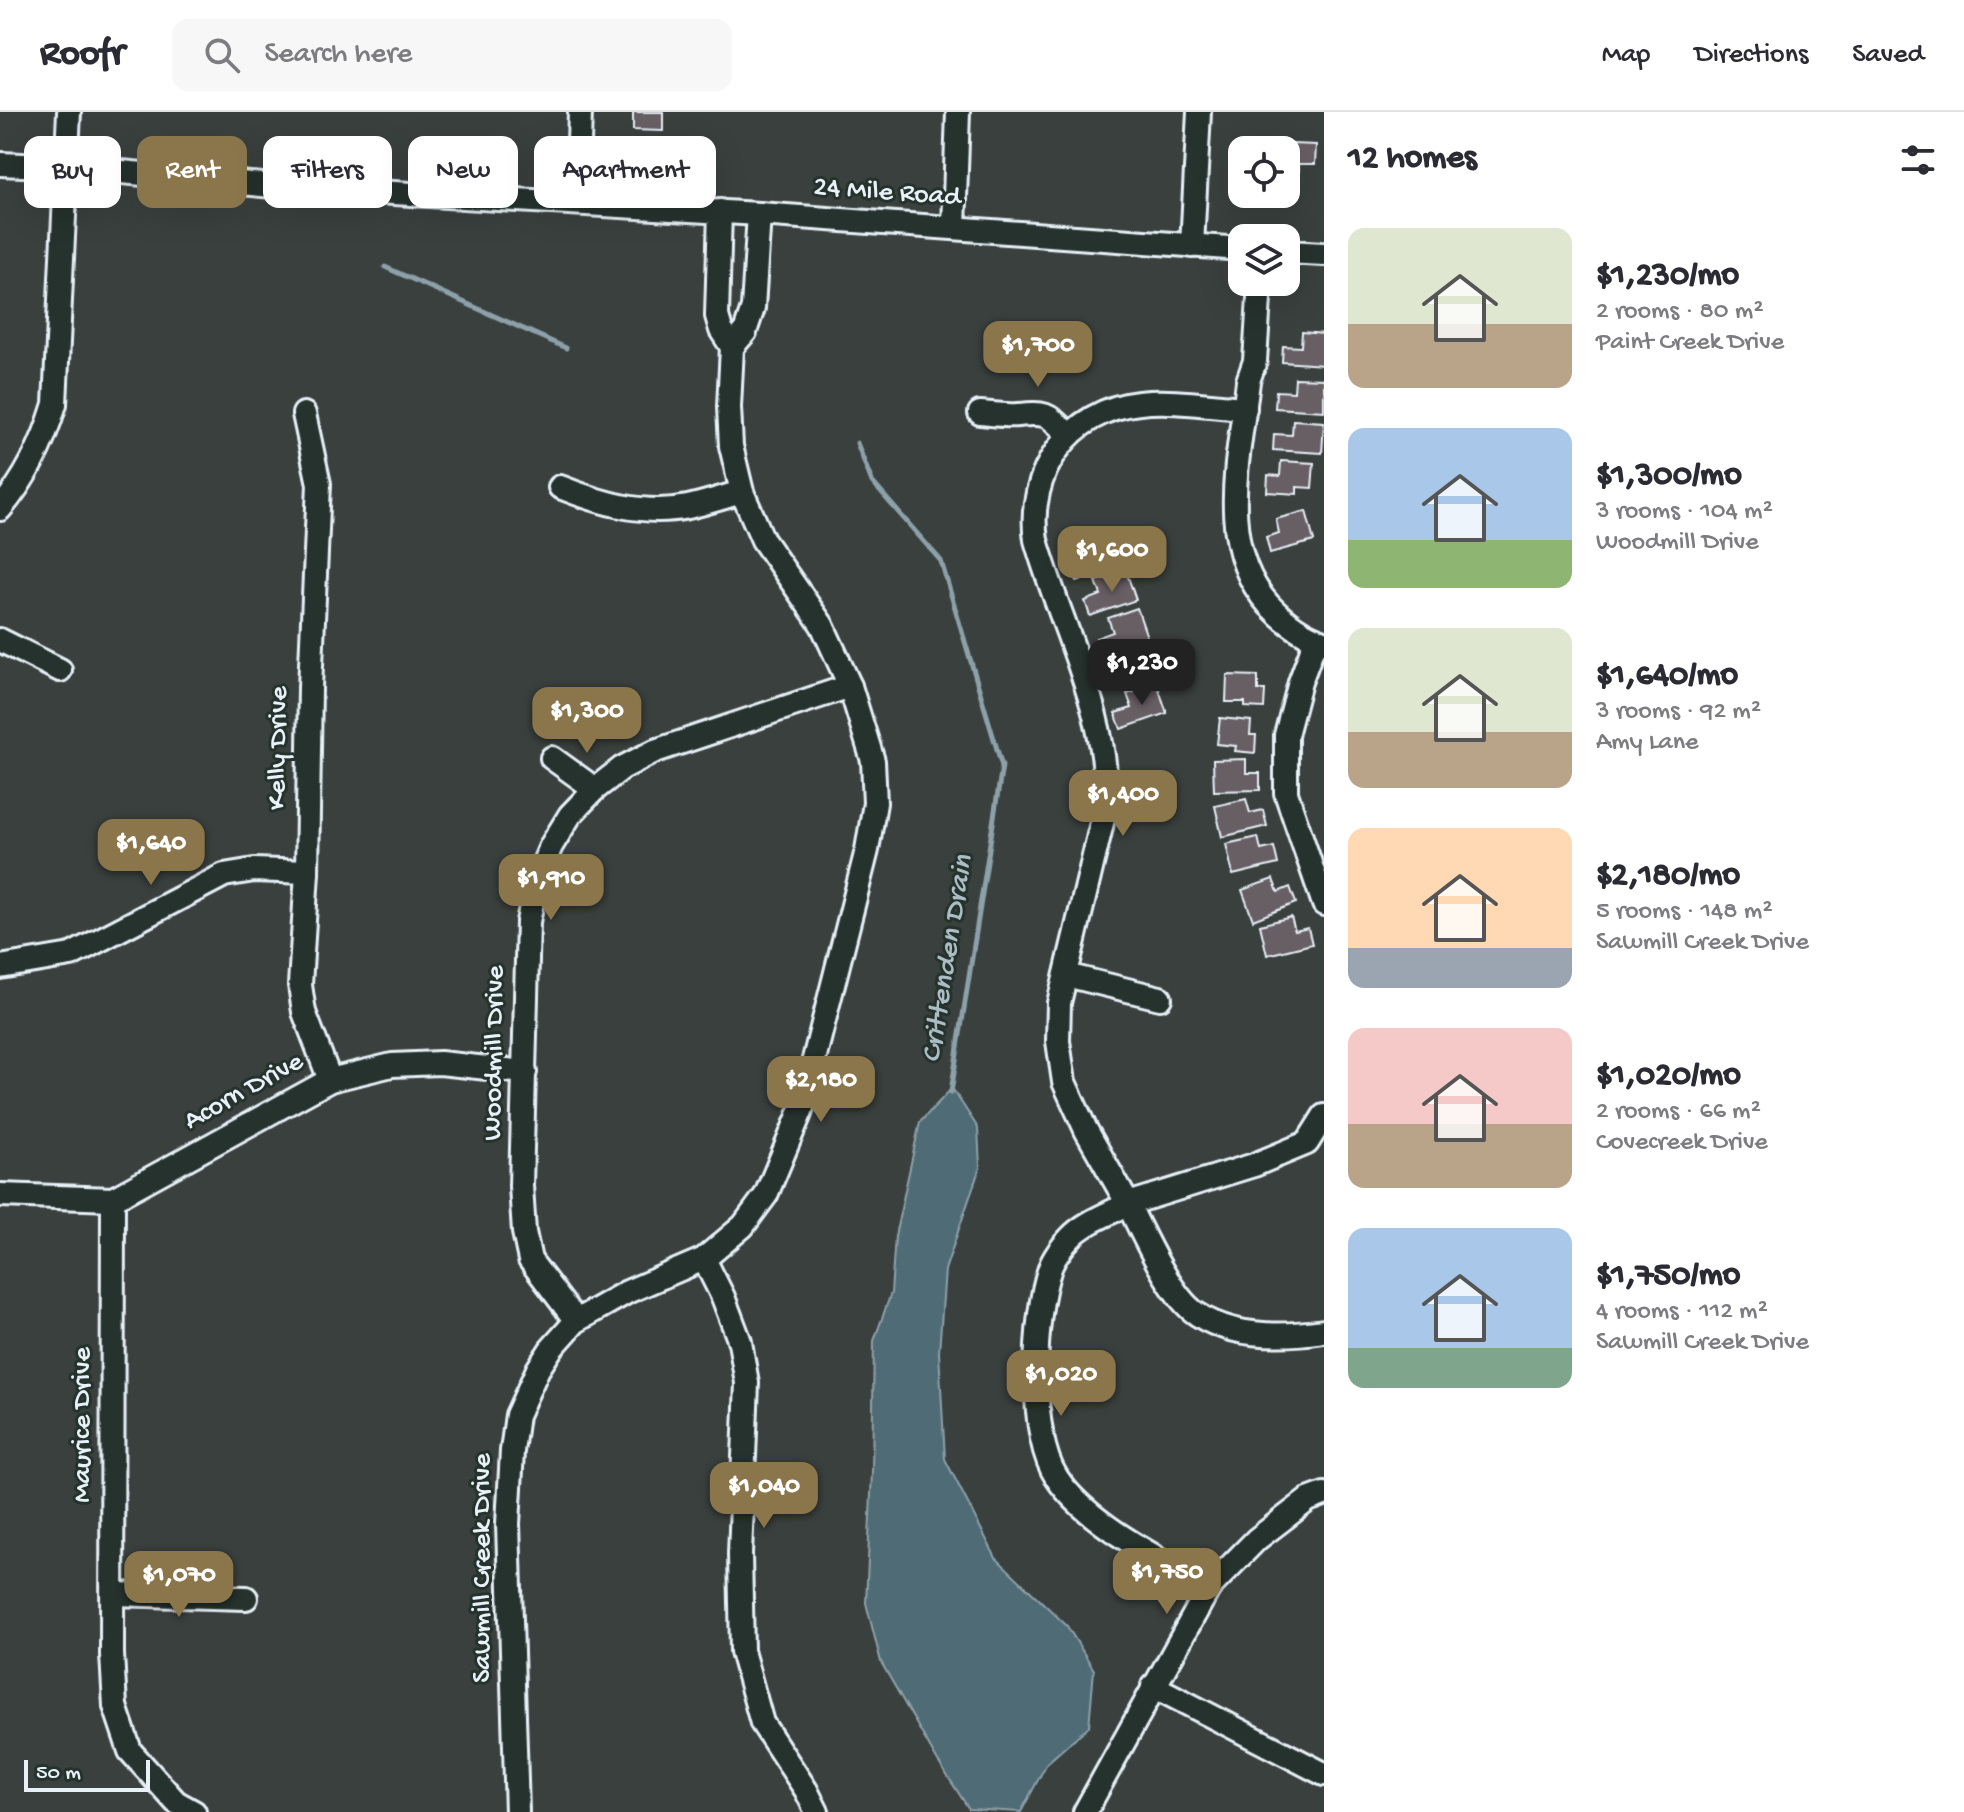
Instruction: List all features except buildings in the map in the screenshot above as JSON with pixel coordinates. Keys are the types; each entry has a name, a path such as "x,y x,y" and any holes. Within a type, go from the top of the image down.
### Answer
{"street":[{"path":"68,136 69,112"},
{"path":"579,136 580,112"},
{"path":"954,227 958,112"},
{"path":"1192,246 1199,112"},
{"name":"24 Mile Road","path":"0,164 24,165"},
{"name":"24 Mile Road","path":"121,172 273,186 534,202"},
{"path":"0,509 21,483 43,443 55,404 65,208"},
{"name":"24 Mile Road","path":"666,208 1228,248"},
{"name":"Sawmill Creek Drive","path":"517,1812 508,1524 517,1415 525,1394 551,1349 576,1321 627,1292 704,1259 743,1226 766,1195 801,1111 867,850 875,803 873,761 850,686 822,625 763,540 742,492 731,446 732,347 721,330 717,316 720,211"},
{"name":"Sawmill Creek Drive","path":"732,347 745,332 753,308 759,214"},
{"path":"1300,253 1324,254"},
{"path":"1248,296 1255,361 1248,381 1234,517 1242,559 1266,602 1289,624 1320,641 1300,682 1286,735 1286,793 1324,904"},
{"path":"1251,324 1257,296"},
{"path":"1245,408 1152,402 1124,405 1088,420 1069,435 1043,473 1036,496 1034,519 1039,551 1102,742 1107,787 1105,810 1057,1022 1064,1082 1086,1130 1162,1272 1194,1313 1225,1327 1259,1334 1324,1331"},
{"path":"980,413 1017,416 1034,412 1047,415 1069,435"},
{"name":"Kelly Drive","path":"304,414 319,484 310,688 307,872 300,985 304,1012 330,1080"},
{"path":"560,487 596,502 661,510 687,508 742,492"},
{"path":"0,640 60,670"},
{"name":"Woodmill Drive","path":"576,1321 530,1260 524,1232 521,1186 528,922 536,881 551,846 570,815 595,789 622,768 655,751 850,686"},
{"path":"552,758 595,789"},
{"path":"0,967 71,955 224,875 254,870 307,872"},
{"path":"1066,975 1160,998"},
{"name":"Acorn Drive","path":"113,1199 330,1080 392,1065 440,1063 525,1072"},
{"path":"1209,1588 1085,1511 1056,1476 1041,1438 1035,1400 1041,1309 1050,1266 1070,1236 1128,1204 1254,1165 1307,1143 1322,1119"},
{"path":"0,1195 113,1199"},
{"name":"Maurice Drive","path":"113,1199 112,1654 115,1706 130,1751 179,1809"},
{"path":"704,1259 740,1342 747,1383 740,1554 742,1651 762,1723 817,1812"},
{"path":"1085,1812 1209,1588 1257,1539 1308,1500 1324,1494"},
{"path":"113,1594 246,1598"},
{"path":"1153,1686 1324,1774"}],"water":[{"path":"952,1088 978,1128 980,1167 945,1270 939,1352 945,1459 996,1558 1067,1626 1094,1670 1089,1726 1047,1763 1021,1812 969,1809 881,1662 866,1603 874,1341 891,1293 895,1236 920,1122"}],"waterway":[{"name":"Crittenden Drain","path":"385,267 566,348"},
{"name":"Crittenden Drain","path":"857,443 872,482 941,561 1002,766 951,1092"}]}
